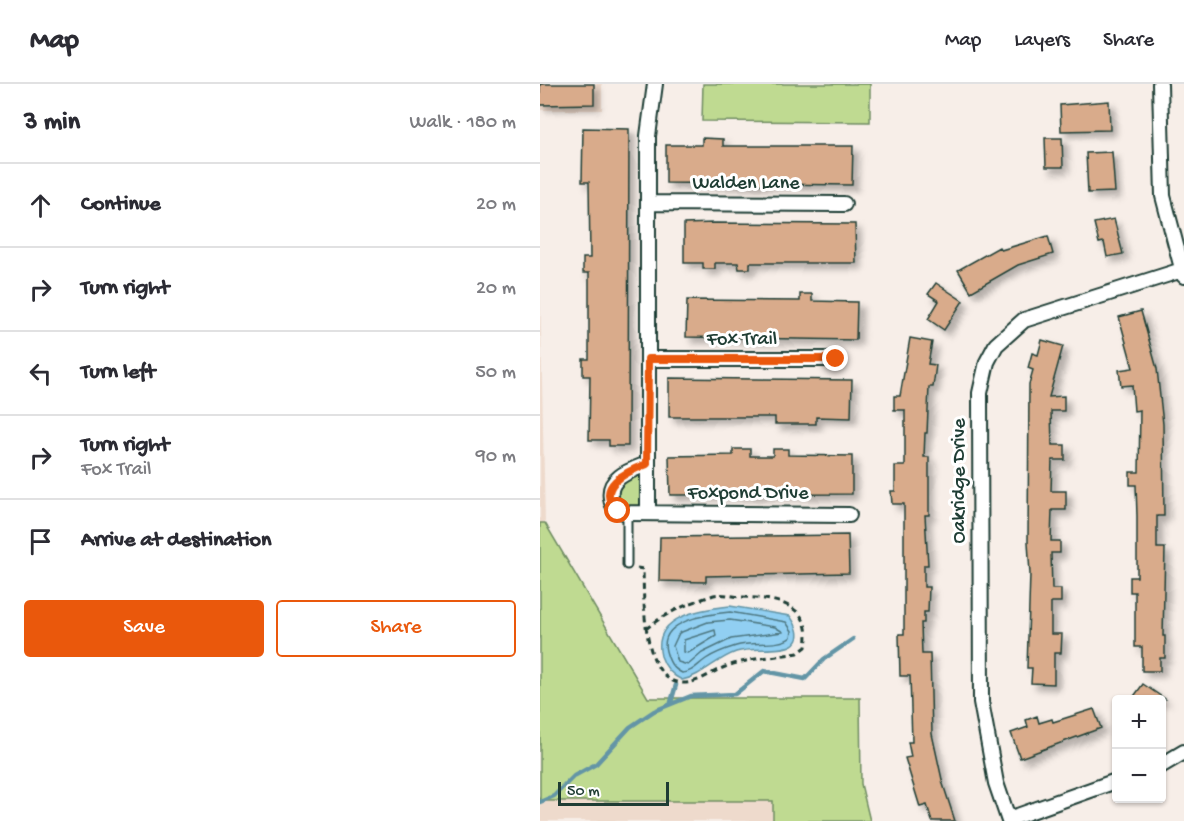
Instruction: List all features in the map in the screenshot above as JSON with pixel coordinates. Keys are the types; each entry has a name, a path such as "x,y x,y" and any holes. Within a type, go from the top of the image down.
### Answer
{"street":[{"path":"648,513 648,136 655,84"},
{"path":"1160,84 1160,156 1163,196 1183,273"},
{"name":"Walden Lane","path":"648,203 844,204"},
{"name":"Oakridge Drive","path":"1009,820 996,783 984,730 980,684 980,393 987,362 996,345 1024,320 1183,273"},
{"name":"Fox Trail","path":"648,359 836,359"},
{"path":"627,513 618,511 612,505 609,492 614,481 627,472 647,464"},
{"name":"Foxpond Drive","path":"627,513 849,514"},
{"path":"1166,762 1184,752"},
{"path":"1009,820 1112,782"}],"lane":[{"path":"627,513 627,565"}],"path":[{"path":"627,565 643,569 646,630 658,666 670,680 682,683 696,681 727,666 798,653 807,647 808,638 807,623 793,607 757,598 724,595 712,595 672,610 646,630"}],"shaded area":[{"path":"540,84 602,84 602,110 540,110"},
{"path":"540,284 545,523 540,523"},
{"path":"540,801 773,801 773,821 540,821"}],"green space":[{"path":"703,84 870,84 870,122 702,121"},
{"path":"647,464 648,513 618,511 614,481"},
{"path":"540,523 545,523 648,698 860,698 861,784 870,821 773,821 773,801 540,801"}],"water":[{"path":"730,606 790,616 796,627 797,639 787,647 736,652 696,675 682,680 672,673 661,656 660,642 663,632 681,617 706,609"}],"building":[{"path":"540,84 594,84 594,104 540,105"},
{"path":"1109,101 1110,130 1061,131 1060,105"},
{"path":"583,128 629,129 628,446 609,446 609,440 589,440 590,376 583,376 583,359 589,359 589,273 583,273 583,258 590,258 589,182 582,182"},
{"path":"702,138 723,139 723,146 853,146 852,185 666,183 666,145 702,145"},
{"path":"1045,138 1062,138 1063,167 1046,167"},
{"path":"1112,152 1115,192 1088,193 1086,153"},
{"path":"1114,219 1123,254 1107,257 1104,242 1099,243 1094,223"},
{"path":"684,224 855,224 856,263 750,263 750,269 739,269 738,263 715,263 715,269 703,269 703,263 684,263"},
{"path":"1048,236 1053,254 1018,265 971,292 958,270 999,247 1001,250"},
{"path":"936,283 963,301 944,330 928,319 939,301 928,294"},
{"path":"800,294 812,294 812,301 857,302 856,340 686,337 687,300 800,301"},
{"path":"1141,311 1157,369 1163,424 1164,516 1157,516 1157,548 1165,548 1163,636 1165,636 1165,658 1160,658 1160,671 1142,671 1142,647 1135,647 1135,592 1130,592 1130,577 1137,577 1137,516 1136,485 1130,485 1130,472 1139,472 1140,410 1134,411 1132,385 1121,386 1119,370 1133,368 1119,317"},
{"path":"910,338 932,342 928,364 936,365 933,387 929,387 927,433 925,433 924,457 929,457 929,515 925,515 928,565 924,565 924,587 929,587 928,612 924,612 924,623 921,623 922,654 930,654 932,734 943,784 955,821 932,821 927,805 920,807 905,758 911,757 908,742 912,742 910,676 900,676 899,634 904,634 904,504 892,504 891,491 895,491 895,466 905,466 905,410 894,410 894,396 900,396"},
{"path":"1042,340 1063,346 1049,397 1064,396 1064,411 1051,411 1052,445 1065,445 1065,460 1052,460 1051,491 1066,491 1066,510 1052,510 1051,541 1060,541 1060,553 1051,553 1052,589 1061,589 1061,602 1051,602 1051,634 1062,634 1061,653 1054,653 1054,684 1031,683 1032,668 1027,668 1030,574 1028,542 1029,384 1033,370 1028,368 1032,353 1038,355"},
{"path":"669,378 852,380 851,418 816,417 816,424 775,424 775,417 669,417"},
{"path":"733,449 750,449 750,456 773,456 773,449 788,449 788,455 852,456 852,494 670,495 669,456 733,455"},
{"path":"848,535 849,573 706,576 706,582 659,581 660,537"},
{"path":"1143,684 1159,695 1135,695"},
{"path":"1094,709 1101,728 1020,758 1011,733 1028,727 1026,720 1037,716 1039,723 1052,719 1053,722"}],"waterway":[{"path":"540,802 554,796 574,776 596,764 630,727 654,711 691,696 735,694 764,671 805,679 824,659 853,639"},
{"path":"671,702 676,685"}],"route":[{"path":"618,511 612,505 609,492 614,481 627,472 647,464 648,359 836,359"}]}
